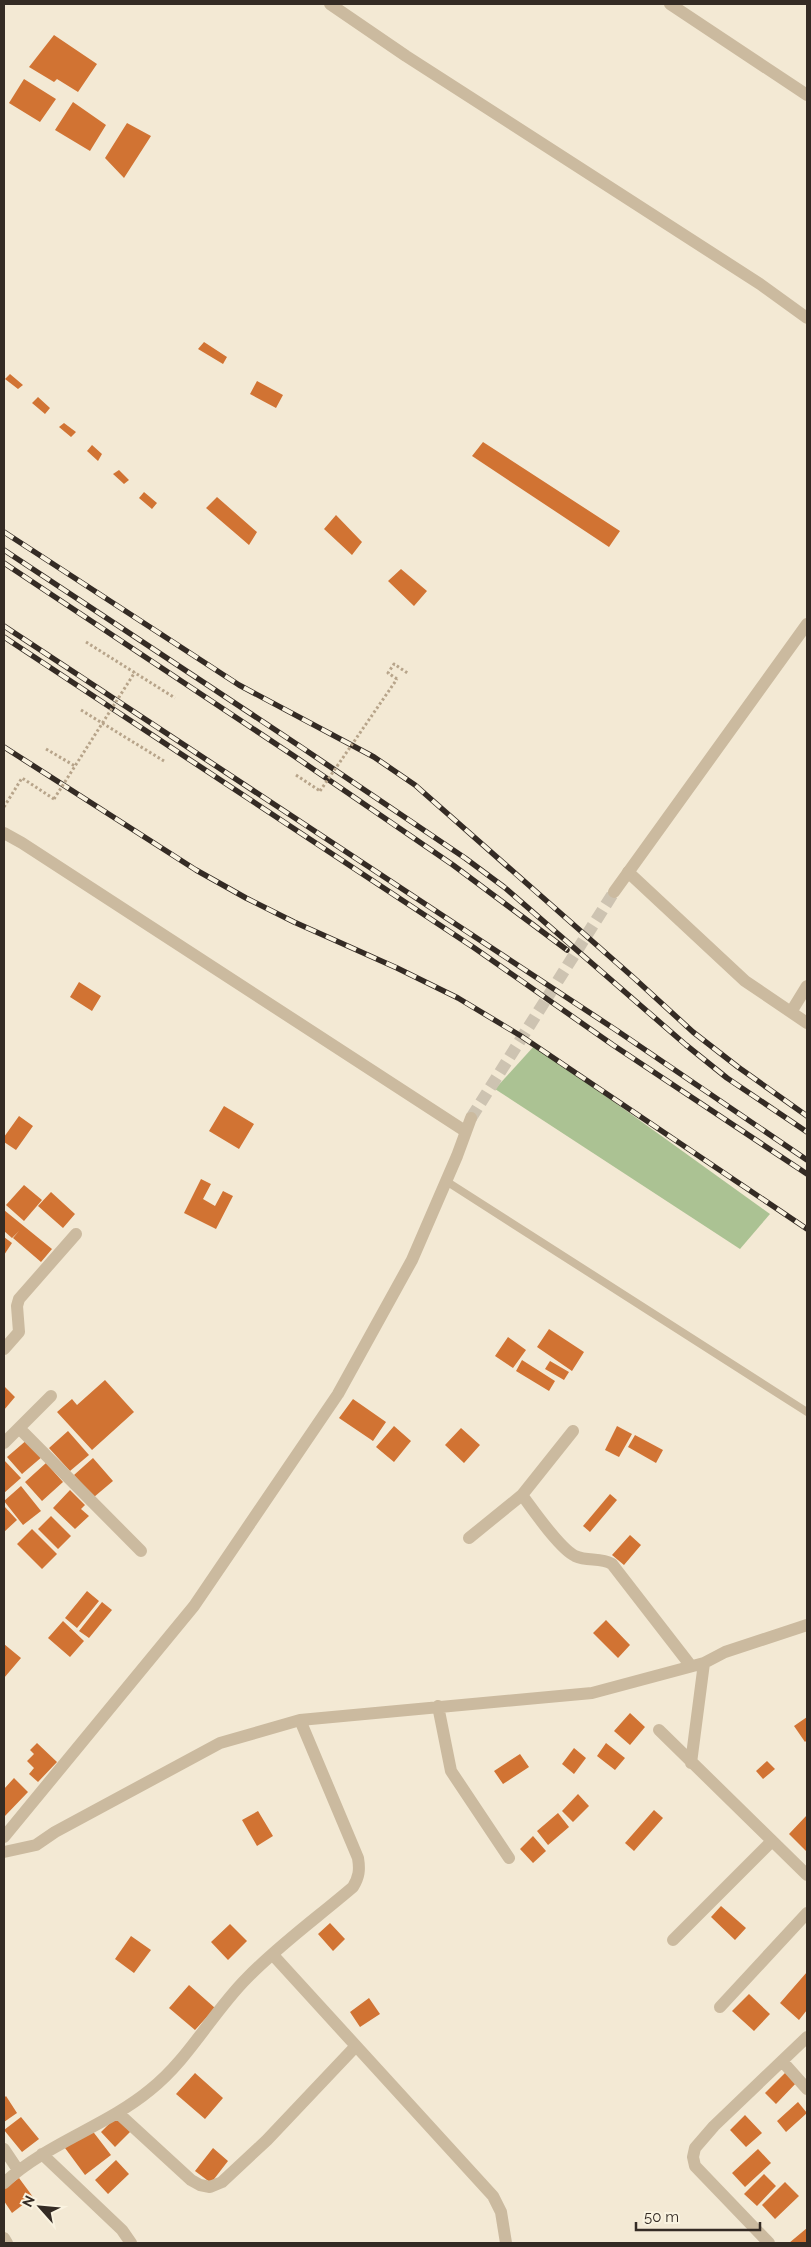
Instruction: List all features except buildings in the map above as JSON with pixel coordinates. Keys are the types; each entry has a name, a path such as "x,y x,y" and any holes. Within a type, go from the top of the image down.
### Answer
{"street":[{"path":"330,4 406,56 752,279 807,318"},
{"path":"670,4 807,95"},
{"path":"614,892 807,624"},
{"path":"4,833 30,848 465,1131"},
{"path":"628,872 745,981 807,1023"},
{"path":"791,1012 807,986"},
{"path":"4,1837 194,1606 333,1402 412,1260 471,1118"},
{"path":"4,1349 19,1332 17,1306 20,1298 76,1234"},
{"path":"4,1442 51,1396"},
{"path":"19,1428 141,1551"},
{"path":"469,1538 522,1496 573,1431"},
{"path":"522,1496 558,1540 573,1555 583,1559 604,1559 612,1564 690,1666"},
{"path":"4,1852 36,1845 55,1832 220,1743 300,1720 592,1693 704,1663 725,1652 807,1625"},
{"path":"690,1763 704,1663"},
{"path":"438,1706 451,1771 509,1858"},
{"path":"4,2183 18,2170 42,2154 118,2113 151,2090 174,2067 246,1979 353,1888 358,1879 360,1869 358,1858 300,1720"},
{"path":"659,1730 690,1763 807,1875"},
{"path":"672,1940 772,1841"},
{"path":"720,2006 807,1913"},
{"path":"273,1955 493,2196 501,2212 506,2243"},
{"path":"769,2243 695,2166 693,2157 695,2148 714,2126 807,2037"},
{"path":"118,2113 192,2180 200,2185 210,2186 222,2182 267,2140 356,2046"},
{"path":"782,2061 807,2088"},
{"path":"4,2149 18,2170"},
{"path":"42,2154 122,2230 131,2243"},
{"path":"4,2238 7,2243"}],"lane":[{"path":"446,1181 807,1412"}],"path":[{"path":"86,642 175,698"},
{"path":"296,775 320,791 397,679 388,673 394,664 409,674"},
{"path":"4,807 22,778 54,799 135,672"},
{"path":"81,710 164,761"},
{"path":"46,749 75,766"}],"green space":[{"path":"535,1045 770,1214 740,1249 495,1089"}],"tunnel":[{"path":"471,1118 614,892"}],"railway":[{"path":"4,532 239,685 374,757 415,785 693,1032 807,1116"},
{"path":"4,550 465,858 504,887 686,1045 727,1078 807,1132"},
{"path":"4,563 294,756 453,865 567,950"},
{"path":"4,626 616,1030 807,1160"},
{"path":"4,637 473,947 613,1045 807,1174"},
{"path":"4,747 196,870 246,898 458,998 521,1036 807,1229"}]}
